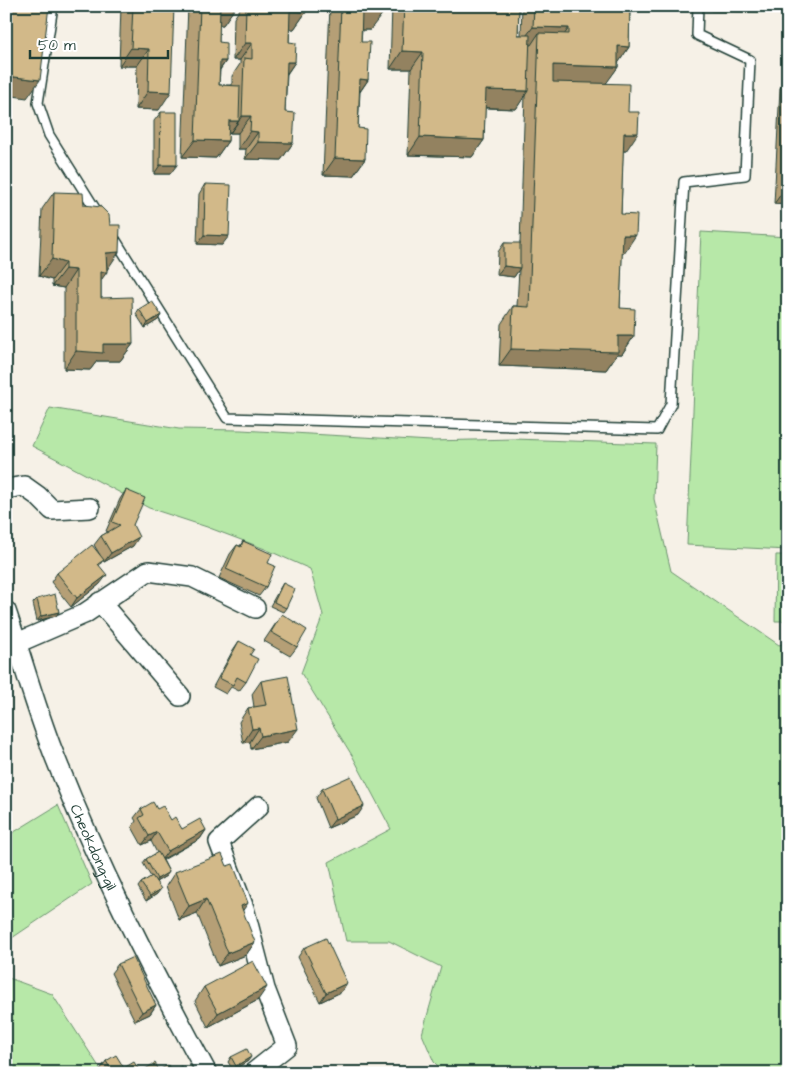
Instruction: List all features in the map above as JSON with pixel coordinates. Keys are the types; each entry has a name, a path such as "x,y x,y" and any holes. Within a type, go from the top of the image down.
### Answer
{"street":[{"path":"6,489 24,486 38,496 52,510 90,508"},
{"path":"15,656 84,614 148,571 192,577 255,608"},
{"path":"100,602 180,696"},
{"name":"Cheokdong-gil","path":"6,611 15,656 113,892 162,990 207,1073"},
{"path":"253,1073 287,1046 265,989 244,908 219,842 259,806"}],"lane":[{"path":"53,6 38,102 49,135 228,418 657,430 670,404 684,182 745,175 750,60 697,35 698,6"}],"green space":[{"path":"712,6 788,6 788,13 711,11"},
{"path":"701,232 788,237 788,550 687,545"},
{"path":"50,408 179,429 241,430 431,441 514,439 656,444 654,499 671,571 779,645 788,642 788,1073 445,1073 434,1062 422,1034 441,967 389,941 346,941 329,862 391,829 353,757 301,673 323,615 310,569 265,549 207,527 149,508 32,446"},
{"path":"776,555 788,555 788,621 775,621"},
{"path":"58,805 92,884 9,940 6,940 6,837"},
{"path":"6,977 52,994 103,1073 6,1073"}],"building":[{"path":"6,6 49,6 40,80 6,76"},
{"path":"133,6 174,6 171,92 148,91 149,49 131,48"},
{"path":"200,6 236,6 235,8 220,7 219,42 226,43 226,61 220,61 219,85 240,86 239,121 229,121 228,141 195,140"},
{"path":"246,6 307,6 306,12 290,11 289,42 296,43 295,62 287,62 285,112 295,113 293,143 258,142 258,132 250,131 251,116 242,116 244,58 252,59 252,43 245,43"},
{"path":"341,6 383,6 383,13 362,12 361,42 370,42 368,80 360,79 358,128 366,129 365,159 335,158"},
{"path":"404,6 519,6 518,35 530,35 528,91 486,90 484,140 420,137 423,52 402,51"},
{"path":"534,6 630,6 629,47 618,46 618,67 553,65 553,82 629,84 628,112 639,112 638,133 624,133 621,214 637,215 636,235 623,235 620,308 635,309 634,336 618,336 618,352 511,349 513,306 529,307 539,33 569,34 569,28 533,27"},
{"path":"161,112 177,112 177,165 160,165"},
{"path":"788,157 788,187 786,187"},
{"path":"205,184 231,185 229,236 204,235"},
{"path":"54,192 83,193 84,205 101,207 109,215 110,225 120,225 119,252 106,253 107,272 101,272 101,298 132,297 133,344 103,344 103,353 76,351 76,270 65,269 65,263 52,259"},
{"path":"504,243 520,243 520,268 504,266"},
{"path":"152,301 161,315 148,323 139,309"},
{"path":"126,490 145,498 133,525 139,537 111,553 101,536 120,525 112,522"},
{"path":"243,541 272,554 268,563 275,566 266,587 226,569 237,545 241,547"},
{"path":"92,545 104,560 98,564 107,575 77,598 57,573"},
{"path":"283,583 295,589 286,608 274,602"},
{"path":"55,594 59,612 41,616 37,599"},
{"path":"282,614 307,630 297,647 271,632"},
{"path":"239,641 254,649 250,655 258,659 246,682 237,677 233,685 219,678"},
{"path":"288,676 298,729 261,736 259,728 252,729 248,708 266,705 261,681"},
{"path":"351,776 364,806 335,819 322,789"},
{"path":"153,802 157,809 163,806 171,820 175,817 182,829 200,819 206,830 168,851 157,832 149,836 139,818 144,815 141,809"},
{"path":"158,852 169,872 157,879 146,859"},
{"path":"222,854 227,866 233,864 248,903 241,906 255,942 228,953 206,899 189,906 175,872"},
{"path":"152,876 161,889 150,896 141,883"},
{"path":"326,938 347,983 326,993 304,948"},
{"path":"133,957 156,1005 142,1012 118,964"},
{"path":"253,961 267,987 218,1013 204,987"},
{"path":"247,1049 251,1057 236,1066 231,1057"},
{"path":"116,1055 124,1068 134,1062 140,1072 113,1073 106,1061"},
{"path":"155,1063 159,1070 168,1065 172,1072 181,1066 185,1072 192,1068 195,1073 139,1073"}]}
